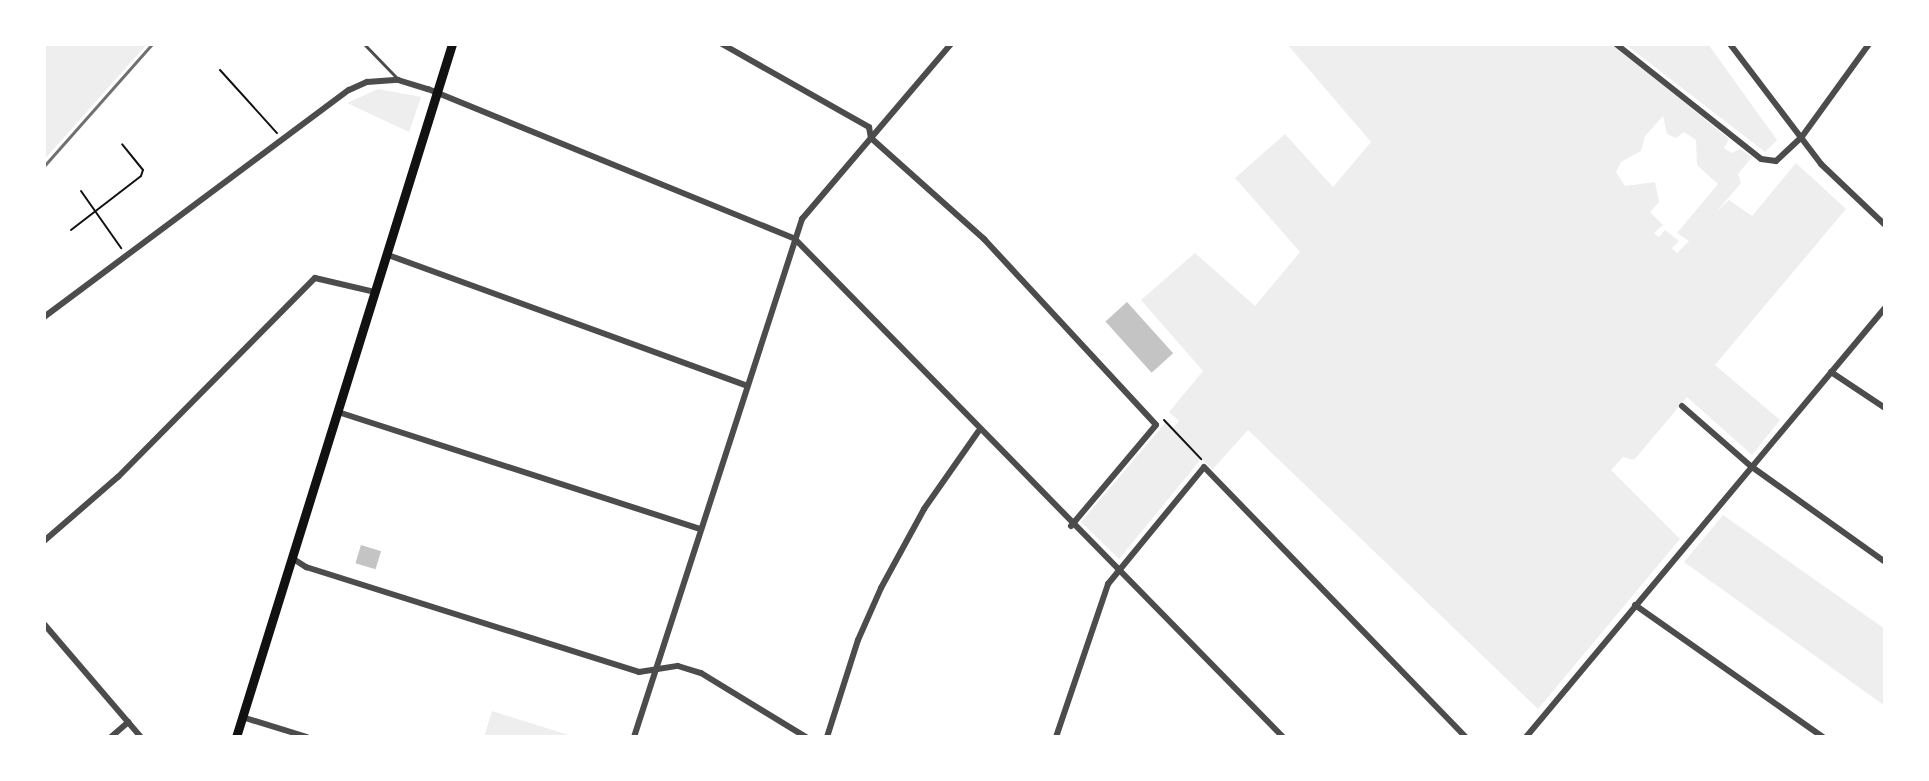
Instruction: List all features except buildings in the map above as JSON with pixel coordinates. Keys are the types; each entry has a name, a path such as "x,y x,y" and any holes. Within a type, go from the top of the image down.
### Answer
{"main road":[{"path":"236,737 452,44"}],"street":[{"path":"722,44 869,127 871,138 984,239 1159,421 1071,526"},
{"path":"634,737 802,219 951,44"},
{"path":"1616,44 1761,159 1776,161 1801,138 1869,44"},
{"path":"1730,44 1801,138 1885,225"},
{"path":"44,317 349,90 367,82 398,80 794,238 978,432 1283,737"},
{"path":"388,255 746,385"},
{"path":"44,541 118,477 307,283 326,276 375,292"},
{"path":"1526,737 1885,308"},
{"path":"1831,372 1885,408"},
{"path":"1682,406 1752,467 1885,562"},
{"path":"338,412 701,529"},
{"path":"827,737 881,588 924,509 978,432"},
{"path":"1056,737 1116,571 1204,467 1466,737"},
{"path":"292,558 639,672 678,666 701,673 806,737"},
{"path":"1635,605 1823,737"},
{"path":"44,624 141,737"},
{"path":"242,717 307,737"},
{"path":"111,737 128,722"}],"lane":[{"path":"364,44 398,80"}],"path":[{"path":"220,70 283,139"},
{"path":"71,230 141,176 143,170 122,144"},
{"path":"81,191 127,256"},
{"path":"1159,421 1204,467"}],"shaded area":[{"path":"44,44 147,44 44,160"},
{"path":"1287,44 1613,44 1729,139 1724,148 1732,153 1740,149 1752,157 1738,174 1741,183 1716,212 1729,200 1752,216 1796,163 1846,209 1715,365 1780,420 1752,455 1687,397 1634,460 1623,457 1611,470 1680,539 1538,709 1248,430 1213,469 1201,459 1119,559 1081,522 1166,422 1172,429 1179,421 1169,412 1203,371 1141,300 1195,253 1255,306 1300,252 1235,178 1285,134 1333,187 1371,142","holes":["1663,116 1667,134 1676,138 1684,132 1696,140 1697,165 1718,184 1677,233 1689,241 1677,253 1672,248 1679,241 1665,230 1659,237 1654,233 1663,225 1650,212 1659,202 1655,182 1625,186 1616,172 1621,162 1641,151 1645,136"]},
{"path":"1625,44 1708,44 1777,140 1765,152"},
{"path":"378,89 421,97 409,132 347,103"},
{"path":"1723,515 1885,629 1885,706 1684,562"},
{"path":"492,711 575,737 484,737"}],"railway":[{"path":"44,166 152,44"}]}
